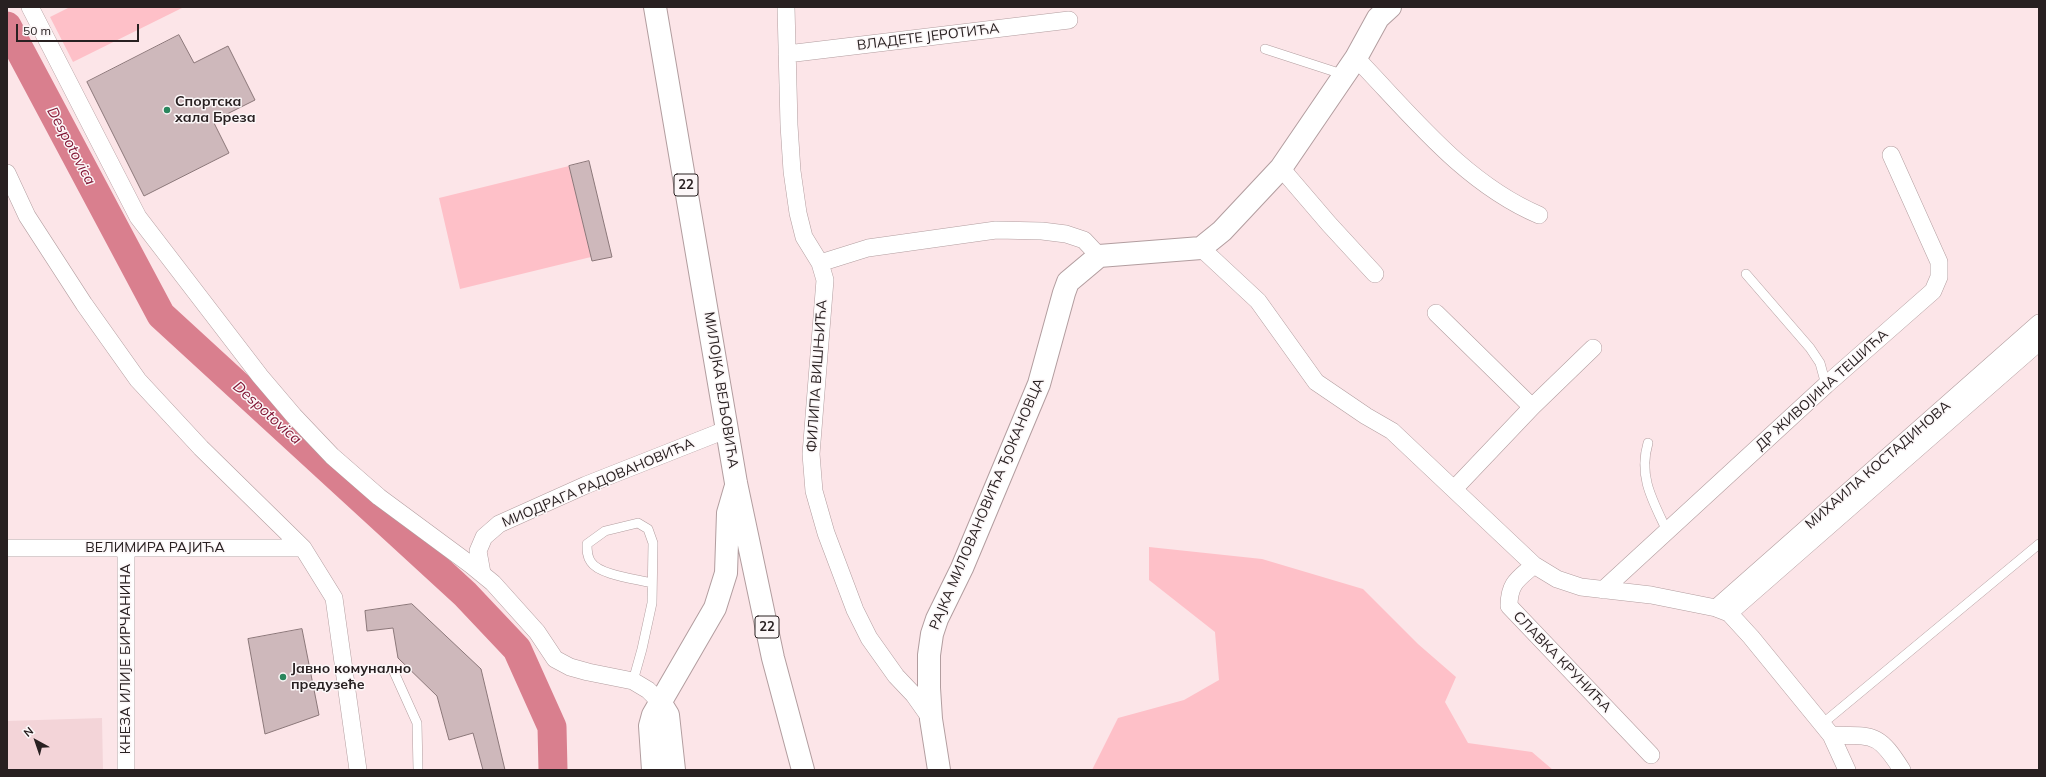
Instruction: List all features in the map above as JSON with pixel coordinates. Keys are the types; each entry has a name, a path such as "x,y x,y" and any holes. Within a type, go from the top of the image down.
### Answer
{"main road":[{"name":"МИЛОЈКА ВЕЉОВИЋА","path":"655,7 728,428 736,484 773,658 803,770"},
{"path":"1099,256 1200,248 1222,230 1281,168 1350,67 1378,18 1390,7"},
{"name":"РАЈКА МИЛОВАНОВИЋА ЂОКАНОВЦА","path":"939,770 930,719 929,655 932,634 937,619 962,568 1039,384 1068,282 1099,256"},
{"path":"653,770 650,726 660,702 708,623 722,591 726,573 728,513 736,484"},
{"path":"660,702 668,715 674,770"}],"street":[{"path":"30,7 138,217 260,376 294,416 332,456 379,497 482,573 513,603 537,632 555,658 570,666 588,672 633,681 648,690 660,702"},
{"name":"ФИЛИПА ВИШЊИЋА","path":"786,7 792,170 798,213 804,237 820,263 825,280 811,454 814,491 826,533 855,610 868,638 896,676 914,695 930,719"},
{"name":"ВЛАДЕТЕ ЈЕРОТИЋА","path":"787,54 1069,20"},
{"path":"1350,67 1456,162 1486,186 1516,205 1540,215"},
{"name":"ДР ЖИВОЈИНА ТЕШИЋА","path":"1603,590 1826,385 1933,291 1939,276 1939,262 1891,155"},
{"path":"1281,168 1329,224 1375,274"},
{"path":"7,173 27,216 84,304 138,380 201,448 303,548 334,598 358,770"},
{"path":"820,263 868,248 996,230 1042,230 1066,234 1084,240 1099,256"},
{"path":"1200,248 1258,301 1316,382 1366,416 1392,431 1455,488 1485,520 1534,565 1557,579 1581,587 1651,595 1722,611 1751,637 1827,729 1847,770"},
{"path":"1436,313 1532,407"},
{"name":"МИХАИЛА КОСТАДИНОВА","path":"1722,611 2039,323"},
{"name":"МИХАИЛА КОСТАДИНОВА","path":"1722,611 2039,342"},
{"path":"1455,488 1532,407 1593,348"},
{"name":"МИОДРАГА РАДОВАНОВИЋА","path":"482,573 478,551 484,537 499,524 586,485 728,428"},
{"name":"ВЕЛИМИРА РАЈИЋА","path":"7,548 303,548"},
{"name":"КНЕЗА ИЛИЈЕ БИРЧАНИНА","path":"126,548 126,770"},
{"name":"СЛАВКА КРУНИЋА","path":"1534,565 1513,584 1509,594 1509,606 1651,755"},
{"path":"1827,729 1866,736 1879,740 1890,751 1902,770"}],"lane":[{"path":"1265,49 1350,67"},
{"path":"1746,274 1810,348 1820,363 1826,385"},
{"path":"1648,443 1644,457 1643,473 1651,496 1667,531"},
{"path":"633,681 652,603 653,543 648,529 638,523 605,531 587,544 587,553 591,562 600,571 652,583"},
{"path":"1827,729 2039,544"},
{"path":"394,672 417,724 418,770"}],"shaded area":[{"path":"70,7 184,7 73,62 50,17"},
{"path":"569,166 591,257 460,289 439,198"},
{"path":"1149,547 1262,559 1363,589 1418,644 1456,677 1445,702 1468,743 1532,752 1553,770 1092,770 1118,718 1184,700 1219,680 1215,632 1149,580"},
{"path":"102,718 103,770 7,770 7,721"}],"building":[{"name":"Спортска хала Бреза","path":"179,35 194,63 228,46 255,100 213,121 229,153 144,196 87,82"},
{"path":"589,161 612,257 592,261 569,166"},
{"path":"412,604 481,669 505,770 483,770 473,733 449,740 437,696 398,658 393,628 367,631 365,611"},
{"name":"Јавно комунално предузеће","path":"302,629 319,715 265,734 248,639"}],"waterway":[{"name":"Despotovica","path":"7,26 161,315 465,594 517,649 552,727 553,770"}],"place":[{"name":"Спортска хала Бреза","path":"167,110"},
{"name":"Јавно комунално предузеће","path":"283,677"}]}
